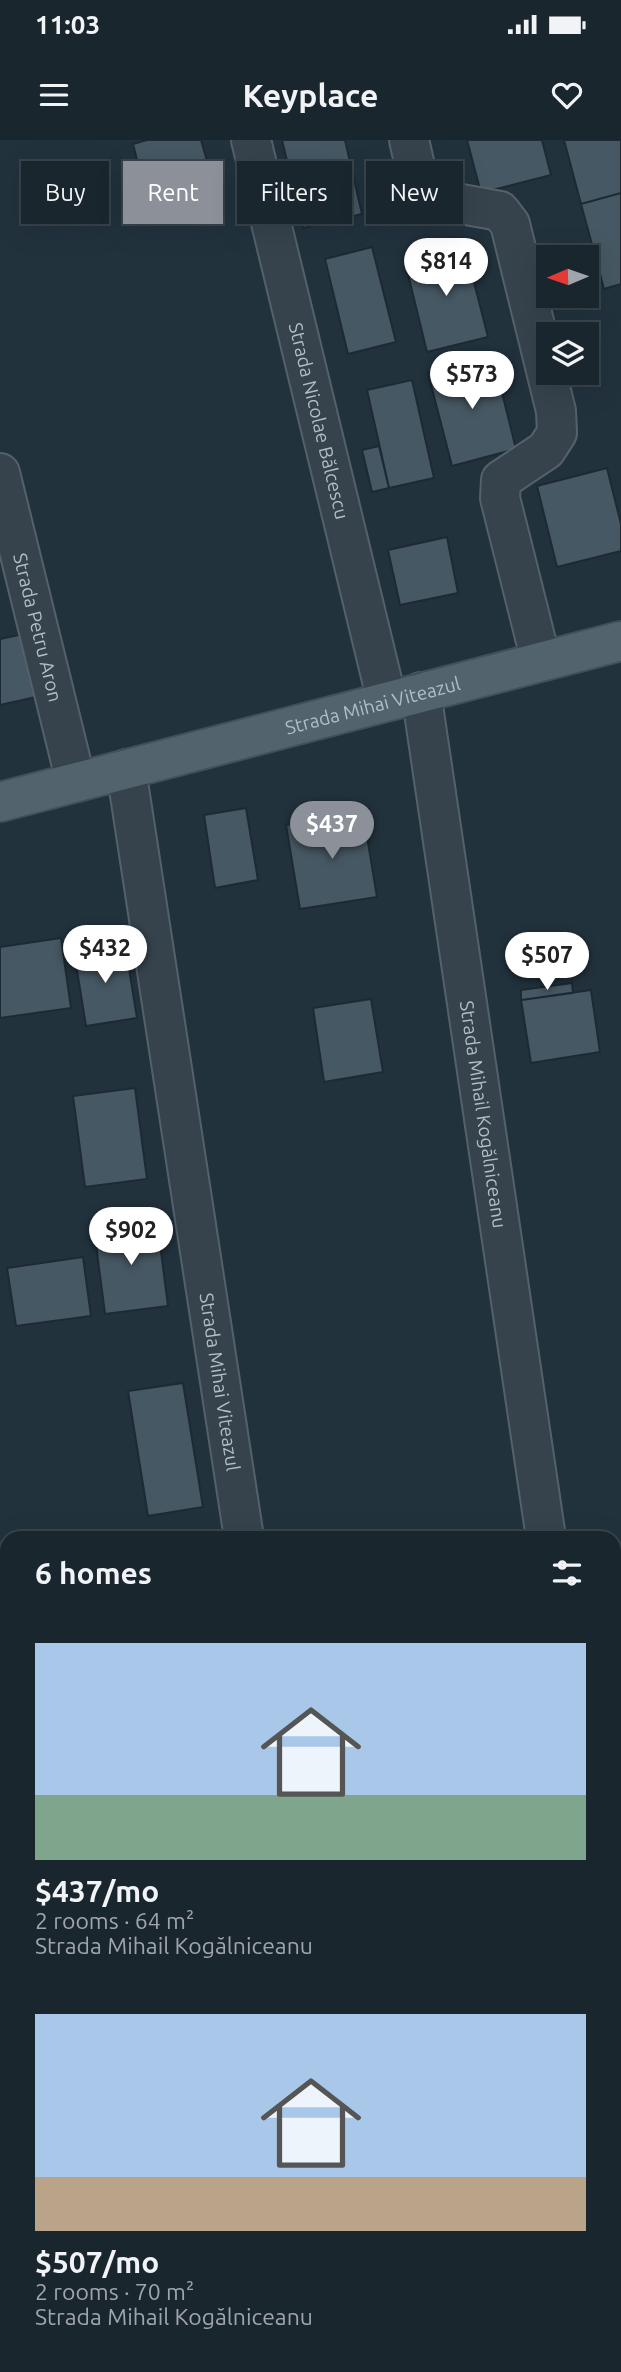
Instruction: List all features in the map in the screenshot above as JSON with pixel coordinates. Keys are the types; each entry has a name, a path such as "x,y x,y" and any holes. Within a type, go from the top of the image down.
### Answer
{"main road":[{"name":"Strada Mihai Viteazul","path":"0,802 621,641"}],"street":[{"name":"Strada Nicolae Bălcescu","path":"251,140 404,696"},
{"path":"409,140 415,166 428,193 450,202 500,211 510,224 556,411 557,433 546,450 501,480 500,498 541,661"},
{"name":"Strada Petru Aron","path":"0,473 76,782"},
{"name":"Strada Mihail Kogălniceanu","path":"404,696 545,1531"},
{"name":"Strada Mihai Viteazul","path":"125,769 243,1531"}],"building":[{"path":"147,140 201,140 207,161 137,161 133,144"},
{"path":"282,140 345,140 350,161 287,161"},
{"path":"467,140 542,140 551,175 481,193"},
{"path":"564,140 621,140 621,193 581,204"},
{"path":"352,170 362,214 352,216"},
{"path":"621,193 621,284 604,289 599,271 599,245 592,245 581,204"},
{"path":"302,224 320,224 303,228"},
{"path":"464,243 488,337 427,352 404,258"},
{"path":"372,247 396,342 348,354 325,259"},
{"path":"493,356 516,449 452,466 428,373"},
{"path":"412,380 434,478 389,488 367,390"},
{"path":"379,446 389,488 372,492 362,450"},
{"path":"607,468 621,524 621,551 557,567 537,486"},
{"path":"447,537 458,593 400,605 388,550"},
{"path":"23,634 36,697 0,705 0,639"},
{"path":"246,808 258,880 215,888 204,815"},
{"path":"363,812 377,897 300,909 286,825"},
{"path":"61,938 71,1008 0,1018 0,947"},
{"path":"125,944 137,1018 86,1026 74,952"},
{"path":"572,983 573,993 521,1000 521,990"},
{"path":"591,990 600,1052 531,1063 521,1000"},
{"path":"371,999 383,1072 324,1082 313,1008"},
{"path":"135,1088 147,1179 85,1187 73,1096"},
{"path":"157,1220 168,1306 105,1314 94,1229"},
{"path":"83,1257 91,1316 16,1326 7,1268"},
{"path":"183,1383 203,1507 148,1516 128,1391"}]}
